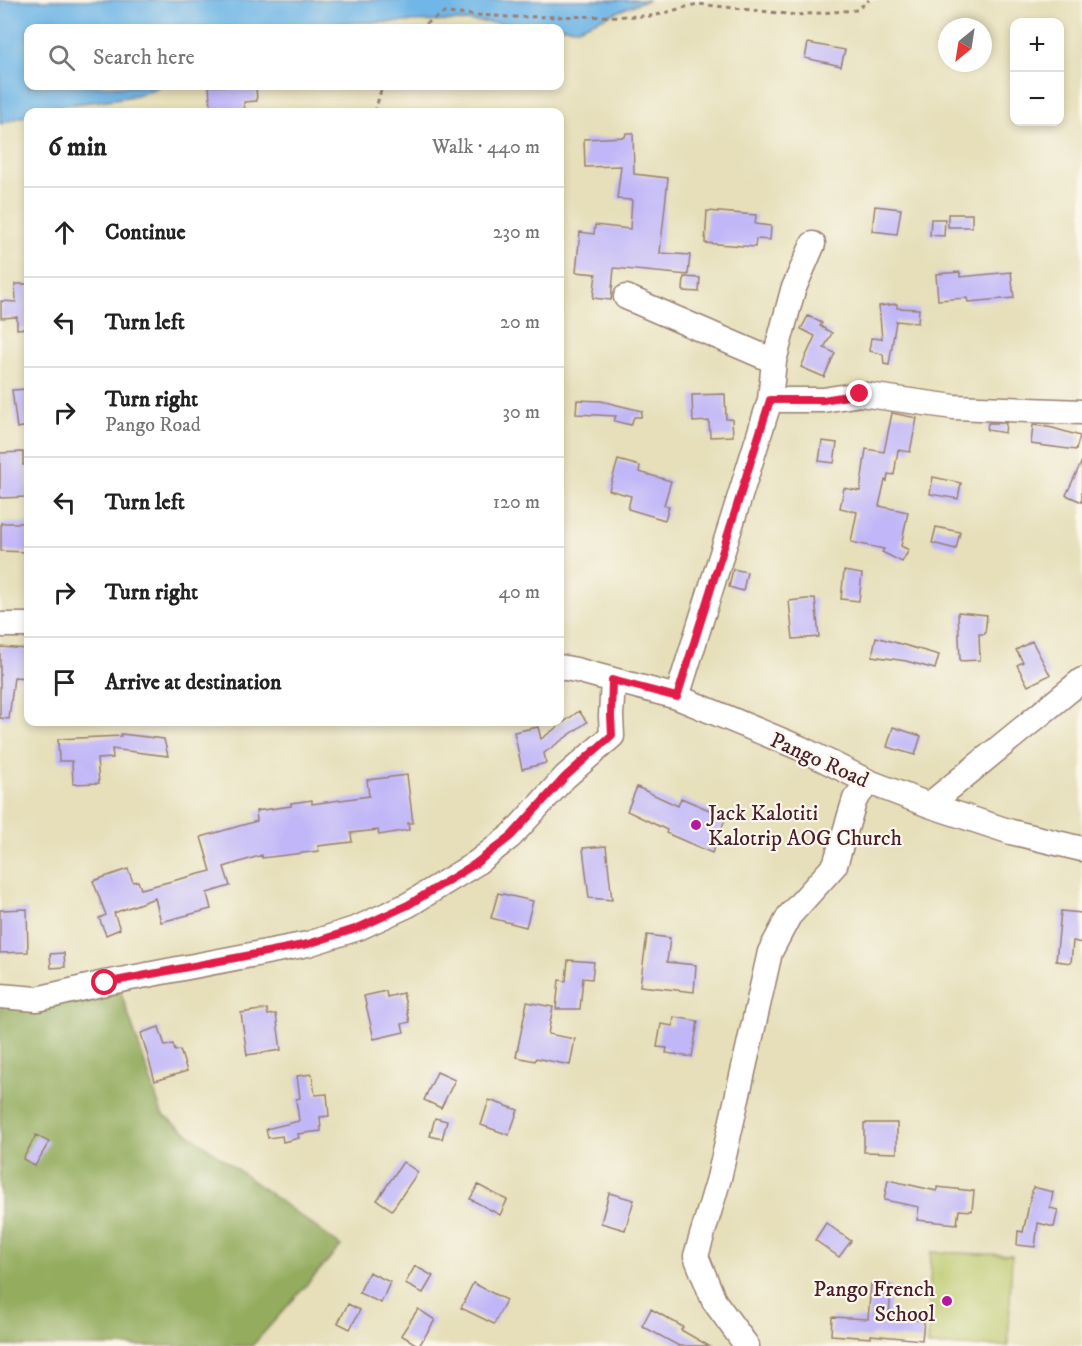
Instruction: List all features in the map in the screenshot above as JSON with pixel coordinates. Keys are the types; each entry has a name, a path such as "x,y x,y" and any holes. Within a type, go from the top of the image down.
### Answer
{"street":[{"path":"677,697 770,400 774,361 793,290 813,244"},
{"path":"626,297 774,361"},
{"path":"770,400 823,400 860,394 954,407 1082,412"},
{"path":"0,626 24,625"},
{"name":"Pango Road","path":"564,668 677,697 800,748 869,782 929,805 1011,832 1082,849"},
{"path":"0,996 37,999 105,983 308,944 358,928 408,905 475,864 511,836 565,777 612,735 612,680"},
{"path":"929,805 1082,680"},
{"path":"747,1346 714,1301 696,1256 719,1178 770,952 789,916 835,865 855,799 869,782"}],"path":[{"path":"425,24 444,13 510,17 653,16 697,3 796,15 856,10 869,0"},
{"path":"376,108 381,90"}],"green space":[{"path":"119,987 162,1114 341,1246 252,1346 0,1346 0,1002"},
{"path":"931,1252 1012,1255 1008,1346 928,1346"}],"water":[{"path":"0,0 649,0 578,28 564,27 564,24 466,21 332,24 24,24 24,90 153,90 126,97 51,108 24,108 24,116 0,124"}],"building":[{"path":"808,43 845,50 841,66 805,58"},
{"path":"209,90 256,90 257,101 244,102 245,108 211,108"},
{"path":"626,133 633,133 634,174 668,178 660,253 690,255 688,275 614,268 611,300 593,298 596,274 576,272 580,232 594,234 595,225 630,229 632,200 617,199 621,166 585,167 584,139 625,137"},
{"path":"875,206 901,209 897,234 872,231"},
{"path":"707,211 756,215 755,224 771,226 770,240 756,239 755,247 705,243"},
{"path":"948,214 972,214 972,227 948,227"},
{"path":"931,219 945,219 944,236 930,235"},
{"path":"960,272 960,277 1011,272 1014,298 968,302 967,298 938,300 936,274"},
{"path":"684,277 700,278 699,292 683,291"},
{"path":"15,284 24,284 24,328 17,329 17,317 1,318 1,301 16,302"},
{"path":"897,304 897,308 919,309 918,323 896,321 889,365 884,364 883,354 869,351 871,338 882,339 879,306"},
{"path":"808,316 822,323 820,326 832,333 824,348 835,353 824,377 801,367 815,336 801,329"},
{"path":"24,389 24,427 17,428 12,390"},
{"path":"725,394 726,419 732,419 733,436 710,437 709,421 693,422 692,395"},
{"path":"577,400 601,401 642,411 641,417 634,417 631,425 614,421 616,416 576,414"},
{"path":"892,413 917,418 910,452 898,450 894,475 888,474 887,481 885,480 879,506 908,512 901,546 909,550 902,562 882,552 884,549 851,542 857,512 840,508 844,488 860,491 866,449 884,452"},
{"path":"988,423 1006,423 1005,433 987,430"},
{"path":"1033,425 1080,436 1076,450 1031,444"},
{"path":"822,441 837,443 834,463 819,461"},
{"path":"23,452 24,497 0,498 0,453"},
{"path":"618,460 640,466 639,472 671,481 664,505 669,506 665,520 628,509 631,496 609,490"},
{"path":"1082,461 1082,502 1066,495"},
{"path":"933,477 961,483 958,499 930,494"},
{"path":"1,523 24,523 24,552 1,551"},
{"path":"936,527 960,532 956,549 932,543"},
{"path":"733,569 747,572 743,591 729,587"},
{"path":"844,571 862,574 859,601 841,599"},
{"path":"815,598 819,637 793,639 789,601"},
{"path":"958,612 987,615 985,634 979,634 980,660 960,661"},
{"path":"876,637 939,655 935,669 906,661 872,656"},
{"path":"1032,641 1050,675 1028,686 1017,665 1023,662 1016,650"},
{"path":"0,647 24,649 24,678 14,677 9,719 0,718"},
{"path":"579,711 587,722 544,753 546,763 522,769 514,732 538,727 541,739 559,726 564,726 564,722"},
{"path":"893,727 921,736 915,755 887,747"},
{"path":"121,734 164,739 168,756 112,749 113,758 97,759 99,783 73,784 72,761 59,761 58,739 121,736"},
{"path":"407,775 413,823 408,823 409,830 379,835 378,830 351,833 352,842 318,846 319,851 262,858 262,855 224,867 230,886 207,893 211,909 161,922 155,898 114,913 120,929 106,935 99,918 106,915 93,881 128,869 133,882 138,881 141,889 211,871 201,837 257,821 256,811 291,806 291,803 312,800 312,804 369,796 367,780"},
{"name":"Jack Kalotiti Kalotrip AOG Church","path":"637,787 678,806 681,798 726,817 712,853 666,833 667,830 627,811"},
{"path":"606,846 612,900 589,898 583,848"},
{"path":"498,893 533,901 526,927 491,918"},
{"path":"27,909 28,952 0,953 0,910"},
{"path":"1061,911 1082,913 1082,943 1073,941 1071,963 1056,961"},
{"path":"647,935 670,938 667,962 696,965 694,992 640,986"},
{"path":"64,953 65,967 51,968 50,954"},
{"path":"568,960 594,962 592,979 583,978 580,1009 556,1009 559,980 566,981"},
{"path":"386,991 387,997 403,993 410,1022 402,1024 404,1032 374,1039 364,996"},
{"path":"527,1002 553,1007 548,1034 575,1039 570,1065 536,1058 535,1061 516,1057"},
{"path":"267,1009 268,1015 276,1014 281,1050 247,1055 241,1013"},
{"path":"674,1017 698,1021 692,1057 666,1053 667,1048 657,1047 661,1024 673,1026"},
{"path":"159,1027 165,1046 173,1044 175,1051 180,1050 187,1071 155,1081 141,1033"},
{"path":"437,1072 455,1080 441,1108 424,1100"},
{"path":"312,1074 315,1095 327,1094 329,1116 320,1117 321,1131 298,1134 299,1138 283,1142 282,1136 268,1138 266,1129 299,1121 296,1099 300,1098 297,1076"},
{"path":"489,1100 518,1110 509,1135 481,1125"},
{"path":"435,1118 447,1121 442,1139 430,1136"},
{"path":"864,1123 897,1123 897,1153 864,1152"},
{"path":"36,1135 49,1142 35,1166 23,1159"},
{"path":"403,1162 418,1172 392,1210 377,1200"},
{"path":"888,1180 937,1191 937,1187 974,1191 972,1211 959,1210 957,1224 917,1220 919,1207 884,1200"},
{"path":"478,1185 507,1200 500,1215 470,1199"},
{"path":"1033,1187 1053,1192 1050,1208 1058,1210 1054,1227 1038,1223 1035,1247 1017,1245 1018,1231 1023,1232"},
{"path":"609,1193 634,1200 625,1230 601,1223"},
{"path":"826,1223 851,1241 839,1257 815,1240"},
{"path":"415,1266 433,1276 423,1293 405,1284"},
{"path":"369,1272 390,1282 381,1303 359,1293"},
{"path":"473,1283 506,1300 494,1324 461,1308"},
{"path":"871,1284 891,1286 889,1317 924,1321 922,1340 871,1335 871,1338 831,1335 832,1317 868,1319"},
{"path":"348,1304 360,1310 350,1329 338,1323"},
{"path":"418,1309 435,1320 419,1346 401,1335"},
{"path":"651,1309 683,1327 681,1330 709,1346 679,1346 642,1326"}],"place":[{"name":"Jack Kalotiti Kalotrip AOG Church","path":"696,825"},
{"name":"Pango French School","path":"947,1301"}],"route":[{"path":"105,983 308,944 358,928 408,905 475,864 511,836 565,777 612,735 612,680 677,697 770,400 823,400 860,394"}]}
